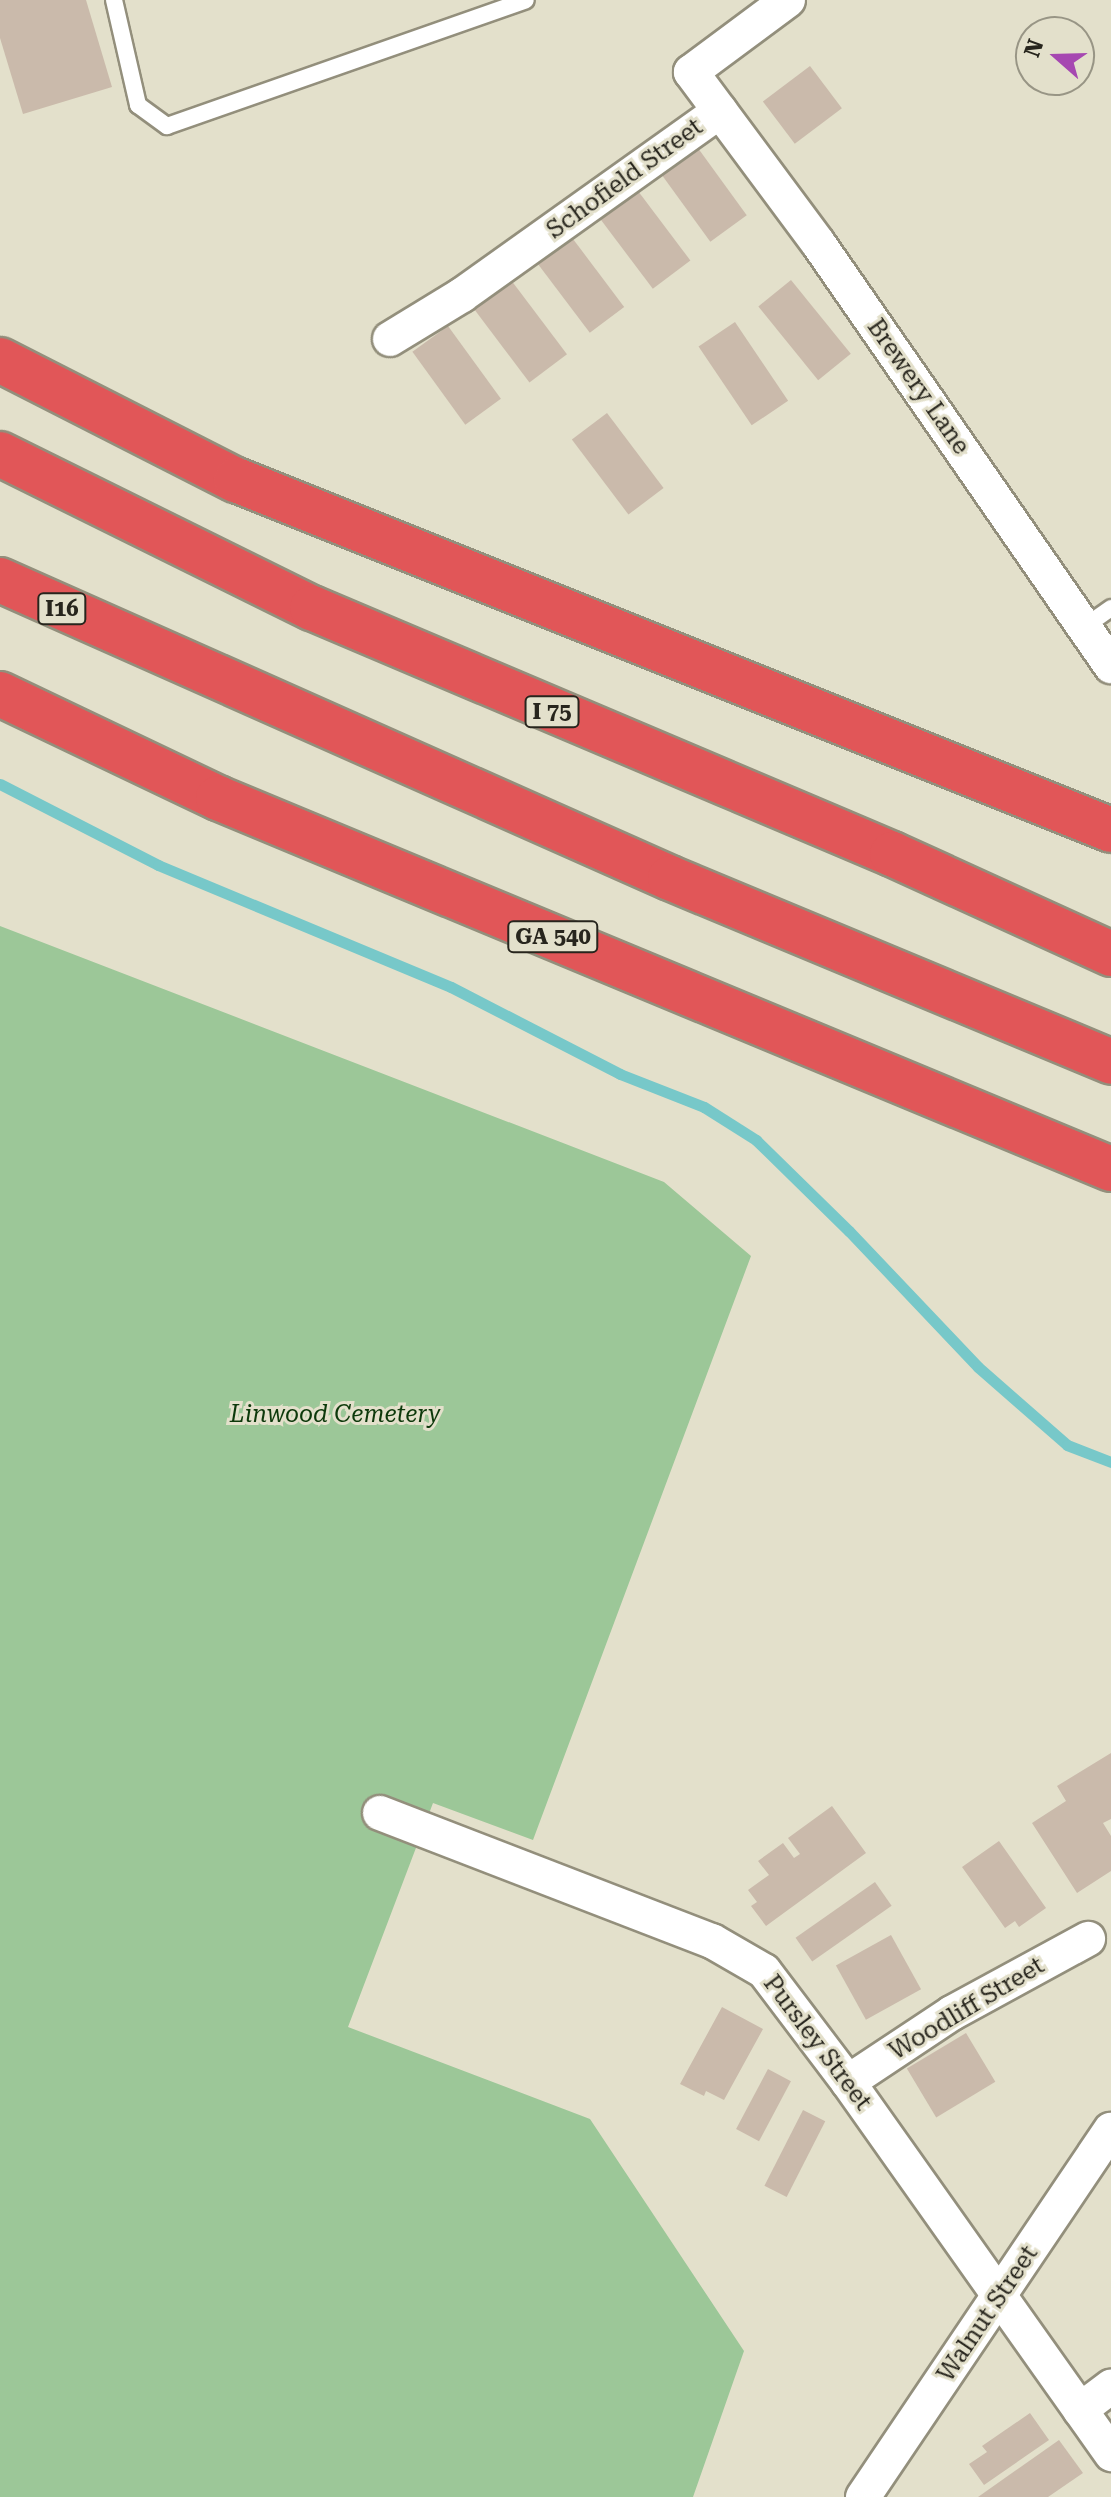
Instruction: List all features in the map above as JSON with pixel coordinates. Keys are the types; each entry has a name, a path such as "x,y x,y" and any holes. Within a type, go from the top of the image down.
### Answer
{"highway":[{"path":"0,360 236,480 1111,830"},
{"name":"I 75","path":"0,454 312,608 892,854 1111,954"},
{"path":"0,564 124,637 670,878 1111,1062"},
{"name":"I16","path":"0,580 124,637"},
{"name":"GA 540","path":"0,694 218,798 1111,1169"}],"street":[{"name":"Schofield Street","path":"390,339 462,295 720,111 691,72 788,0"},
{"name":"Brewery Lane","path":"720,111 1098,618 1111,666"},
{"name":"Pursley Street","path":"380,1813 712,1941 764,1971 848,2082 1111,2454"},
{"name":"Woodliff Street","path":"848,2082 952,2013 1088,1939"},
{"name":"Walnut Street","path":"863,2497 1111,2130"},
{"path":"1080,2410 1111,2387"}],"lane":[{"path":"114,0 138,105 167,126 526,0"}],"green space":[{"name":"Linwood Cemetery","path":"0,926 664,1182 751,1256 533,1840 433,1803 348,2027 590,2119 744,2351 693,2497 0,2497"}],"building":[{"path":"0,0 86,0 112,87 23,114 0,38"},
{"path":"810,66 842,108 795,144 763,102"},
{"path":"695,144 747,215 710,242 659,170"},
{"path":"635,187 690,260 653,289 597,215"},
{"path":"570,235 624,307 590,333 536,261"},
{"path":"511,280 567,354 529,383 473,308"},
{"path":"791,280 851,354 818,380 758,306"},
{"path":"735,322 788,401 752,425 699,347"},
{"path":"448,326 501,399 465,425 412,352"},
{"path":"607,413 664,488 628,515 572,439"},
{"path":"1111,1753 1111,1819 1103,1823 1111,1836 1111,1871 1077,1893 1032,1823 1066,1801 1057,1786"},
{"path":"832,1806 866,1853 766,1926 751,1906 757,1902 748,1890 769,1875 758,1861 783,1843 794,1858 800,1854 788,1838"},
{"path":"999,1841 1046,1908 1019,1927 1015,1921 1005,1928 962,1867"},
{"path":"875,1882 892,1906 812,1961 796,1938"},
{"path":"891,1935 921,1989 866,2020 836,1966"},
{"path":"722,2007 763,2029 724,2100 706,2091 704,2096 680,2084"},
{"path":"966,2033 995,2082 936,2117 907,2069"},
{"path":"768,2069 791,2081 759,2141 736,2129"},
{"path":"803,2110 825,2121 787,2197 764,2186"},
{"path":"1030,2413 1049,2440 984,2485 969,2464 987,2452 982,2446"},
{"path":"1059,2440 1083,2473 1048,2497 978,2497"}],"waterway":[{"path":"0,784 158,865 451,987 620,1074 704,1107 756,1140 849,1231 978,1367 1067,1445 1111,1462"}]}
